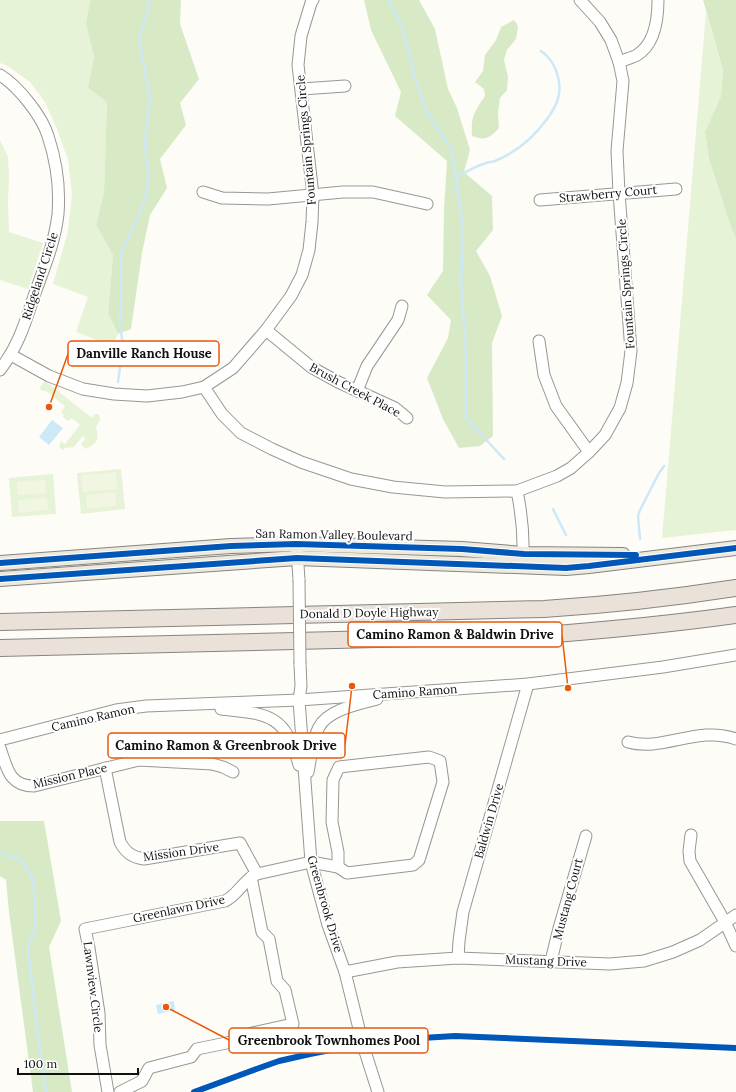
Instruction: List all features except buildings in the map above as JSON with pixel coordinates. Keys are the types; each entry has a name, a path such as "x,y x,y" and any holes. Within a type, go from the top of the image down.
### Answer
{"highway":[{"name":"Donald D Doyle Highway","path":"0,622 544,609 675,597 736,588"},
{"path":"0,648 544,635 627,629 736,615"}],"main road":[{"name":"San Ramon Valley Boulevard","path":"0,563 231,546 297,551 523,560 566,568 736,548"},
{"name":"San Ramon Valley Boulevard","path":"0,579 224,564 297,551"}],"street":[{"name":"Fountain Springs Circle","path":"204,387 222,414 241,433 301,462 351,479 393,487 445,492 517,491 557,476 571,468 589,452 605,435 620,408 627,383 631,351 617,151 623,82 619,62 608,34 600,22 580,0"},
{"path":"619,62 638,54 649,44 655,30 658,0"},
{"name":"Fountain Springs Circle","path":"11,355 56,378 83,389 114,394 147,396 182,392 204,387 233,368 266,330 291,296 302,275 309,250 313,195 302,89 298,65 301,36 309,1"},
{"name":"Ridgeland Circle","path":"0,75 21,93 35,110 48,135 58,187 58,214 52,243 19,340 11,355 0,370"},
{"path":"302,89 345,86"},
{"name":"Strawberry Court","path":"540,200 676,189"},
{"path":"203,192 222,198 268,199 343,192 373,192 427,204"},
{"path":"357,391 368,366 398,320 402,306"},
{"name":"Brush Creek Place","path":"266,330 311,367 338,382 395,408 407,418"},
{"path":"539,341 544,375 556,406 589,452"},
{"path":"517,491 523,528 523,560"},
{"name":"Greenbrook Drive","path":"297,551 301,686 299,700 311,862 328,925 345,972 363,1045 378,1092"},
{"name":"Camino Ramon","path":"0,740 116,710 177,704 299,700 528,684 663,667 736,655"},
{"name":"Baldwin Drive","path":"458,958 462,912 528,684"},
{"path":"305,786 315,737 320,726 327,718 341,710 394,694"},
{"path":"177,704 254,713 269,717 280,724 289,737 294,749 305,786"},
{"path":"628,742 638,745 649,745 688,737 713,735 736,739"},
{"name":"Mission Place","path":"0,748 8,773 21,785 28,786 34,786 139,760 212,764 233,772"},
{"path":"120,1092 142,1081 149,1068 191,1057 197,1049 241,1040 248,1034 293,1024 285,990 277,981 269,939 262,932 254,875 311,862 338,867 346,873 413,865 419,860 443,782 440,761 429,757 339,767 333,780 332,822 338,852 338,867"},
{"name":"Mission Drive","path":"105,768 120,842 130,855 144,859 240,843 254,875"},
{"path":"691,835 689,851 690,861 725,922 736,946"},
{"name":"Mustang Court","path":"551,961 586,836"},
{"name":"Greenlawn Drive","path":"85,929 224,901 232,898 240,886 254,875"},
{"name":"Mustang Drive","path":"345,972 397,962 458,958 610,964 644,961 673,952 700,940 736,915"},
{"name":"Lawnview Circle","path":"85,929 98,1006 100,1045 108,1092"}],"green space":[{"path":"0,0 90,0 86,24 94,57 88,88 107,102 104,192 96,225 113,255 108,313 118,334 112,346 76,332 88,297 53,284 68,231 72,193 68,160 57,129 45,102 30,82 8,66 0,63"},
{"path":"90,0 181,0 180,24 199,79 180,103 186,125 160,159 167,188 150,215 142,253 131,329 118,334 108,313 113,255 96,225 104,192 107,102 88,88 94,57 86,24"},
{"path":"364,0 419,0 435,29 448,89 457,108 470,150 464,172 492,196 493,230 476,251 490,276 502,316 492,343 493,436 480,446 459,448 443,419 427,378 448,338 451,320 427,295 443,271 444,209 447,161 395,116 401,92 371,30"},
{"path":"703,0 736,0 736,238 709,159 705,132 721,96 723,70"},
{"path":"706,12 723,70 721,96 705,132 709,159 736,238 736,530 662,538"},
{"path":"514,20 518,26 516,39 507,50 504,60 508,77 507,90 500,98 498,112 499,128 487,138 472,136 474,114 485,96 484,89 475,82 483,71 485,55 496,40 501,27"},
{"path":"0,140 8,157 9,232 43,243 28,289 0,280"},
{"path":"45,381 92,418 95,414 99,414 100,420 96,427 98,436 96,442 92,446 85,449 81,444 85,439 83,436 74,447 65,448 63,450 59,447 61,441 65,444 80,425 72,418 68,421 63,417 64,415 61,413 65,406 46,391 39,388"},
{"path":"121,469 125,509 81,514 77,473"},
{"path":"116,472 117,489 83,492 81,475"},
{"path":"53,474 56,514 12,517 9,478"},
{"path":"45,480 46,493 18,495 17,482"},
{"path":"115,492 116,506 87,508 86,495"},
{"path":"47,498 48,510 19,513 18,500"},
{"path":"0,821 44,821 61,921 49,947 72,1092 33,1092 6,880 0,876"}],"water":[{"path":"52,420 63,428 49,445 39,437"},
{"path":"174,1001 175,1010 158,1014 156,1005"}],"waterway":[{"path":"118,382 123,346 120,324 121,253 144,202 149,178 145,143 150,98 139,40 149,6 149,0"},
{"path":"389,0 402,27 416,81 428,114 452,149 463,229 461,280 466,353 466,418 504,459"},
{"path":"456,177 478,166 495,161 518,149 542,126 550,115 558,97 559,82 553,64 541,51"},
{"path":"640,539 638,516 659,473 664,466"},
{"path":"553,509 566,535"},
{"path":"0,852 21,860 33,879 35,928 28,948 46,1092"}],"cycle path":[{"path":"0,563 231,546 296,544 462,549 524,554 636,555"},
{"path":"0,579 297,558 566,568 736,548"},
{"path":"194,1092 279,1061 356,1045 373,1045 405,1039 455,1036 736,1048"}],"place":[{"name":"Danville Ranch House","path":"49,407"},
{"name":"Camino Ramon & Greenbrook Drive","path":"352,686"},
{"name":"Camino Ramon & Baldwin Drive","path":"568,688"},
{"name":"Greenbrook Townhomes Pool","path":"166,1007"}]}
